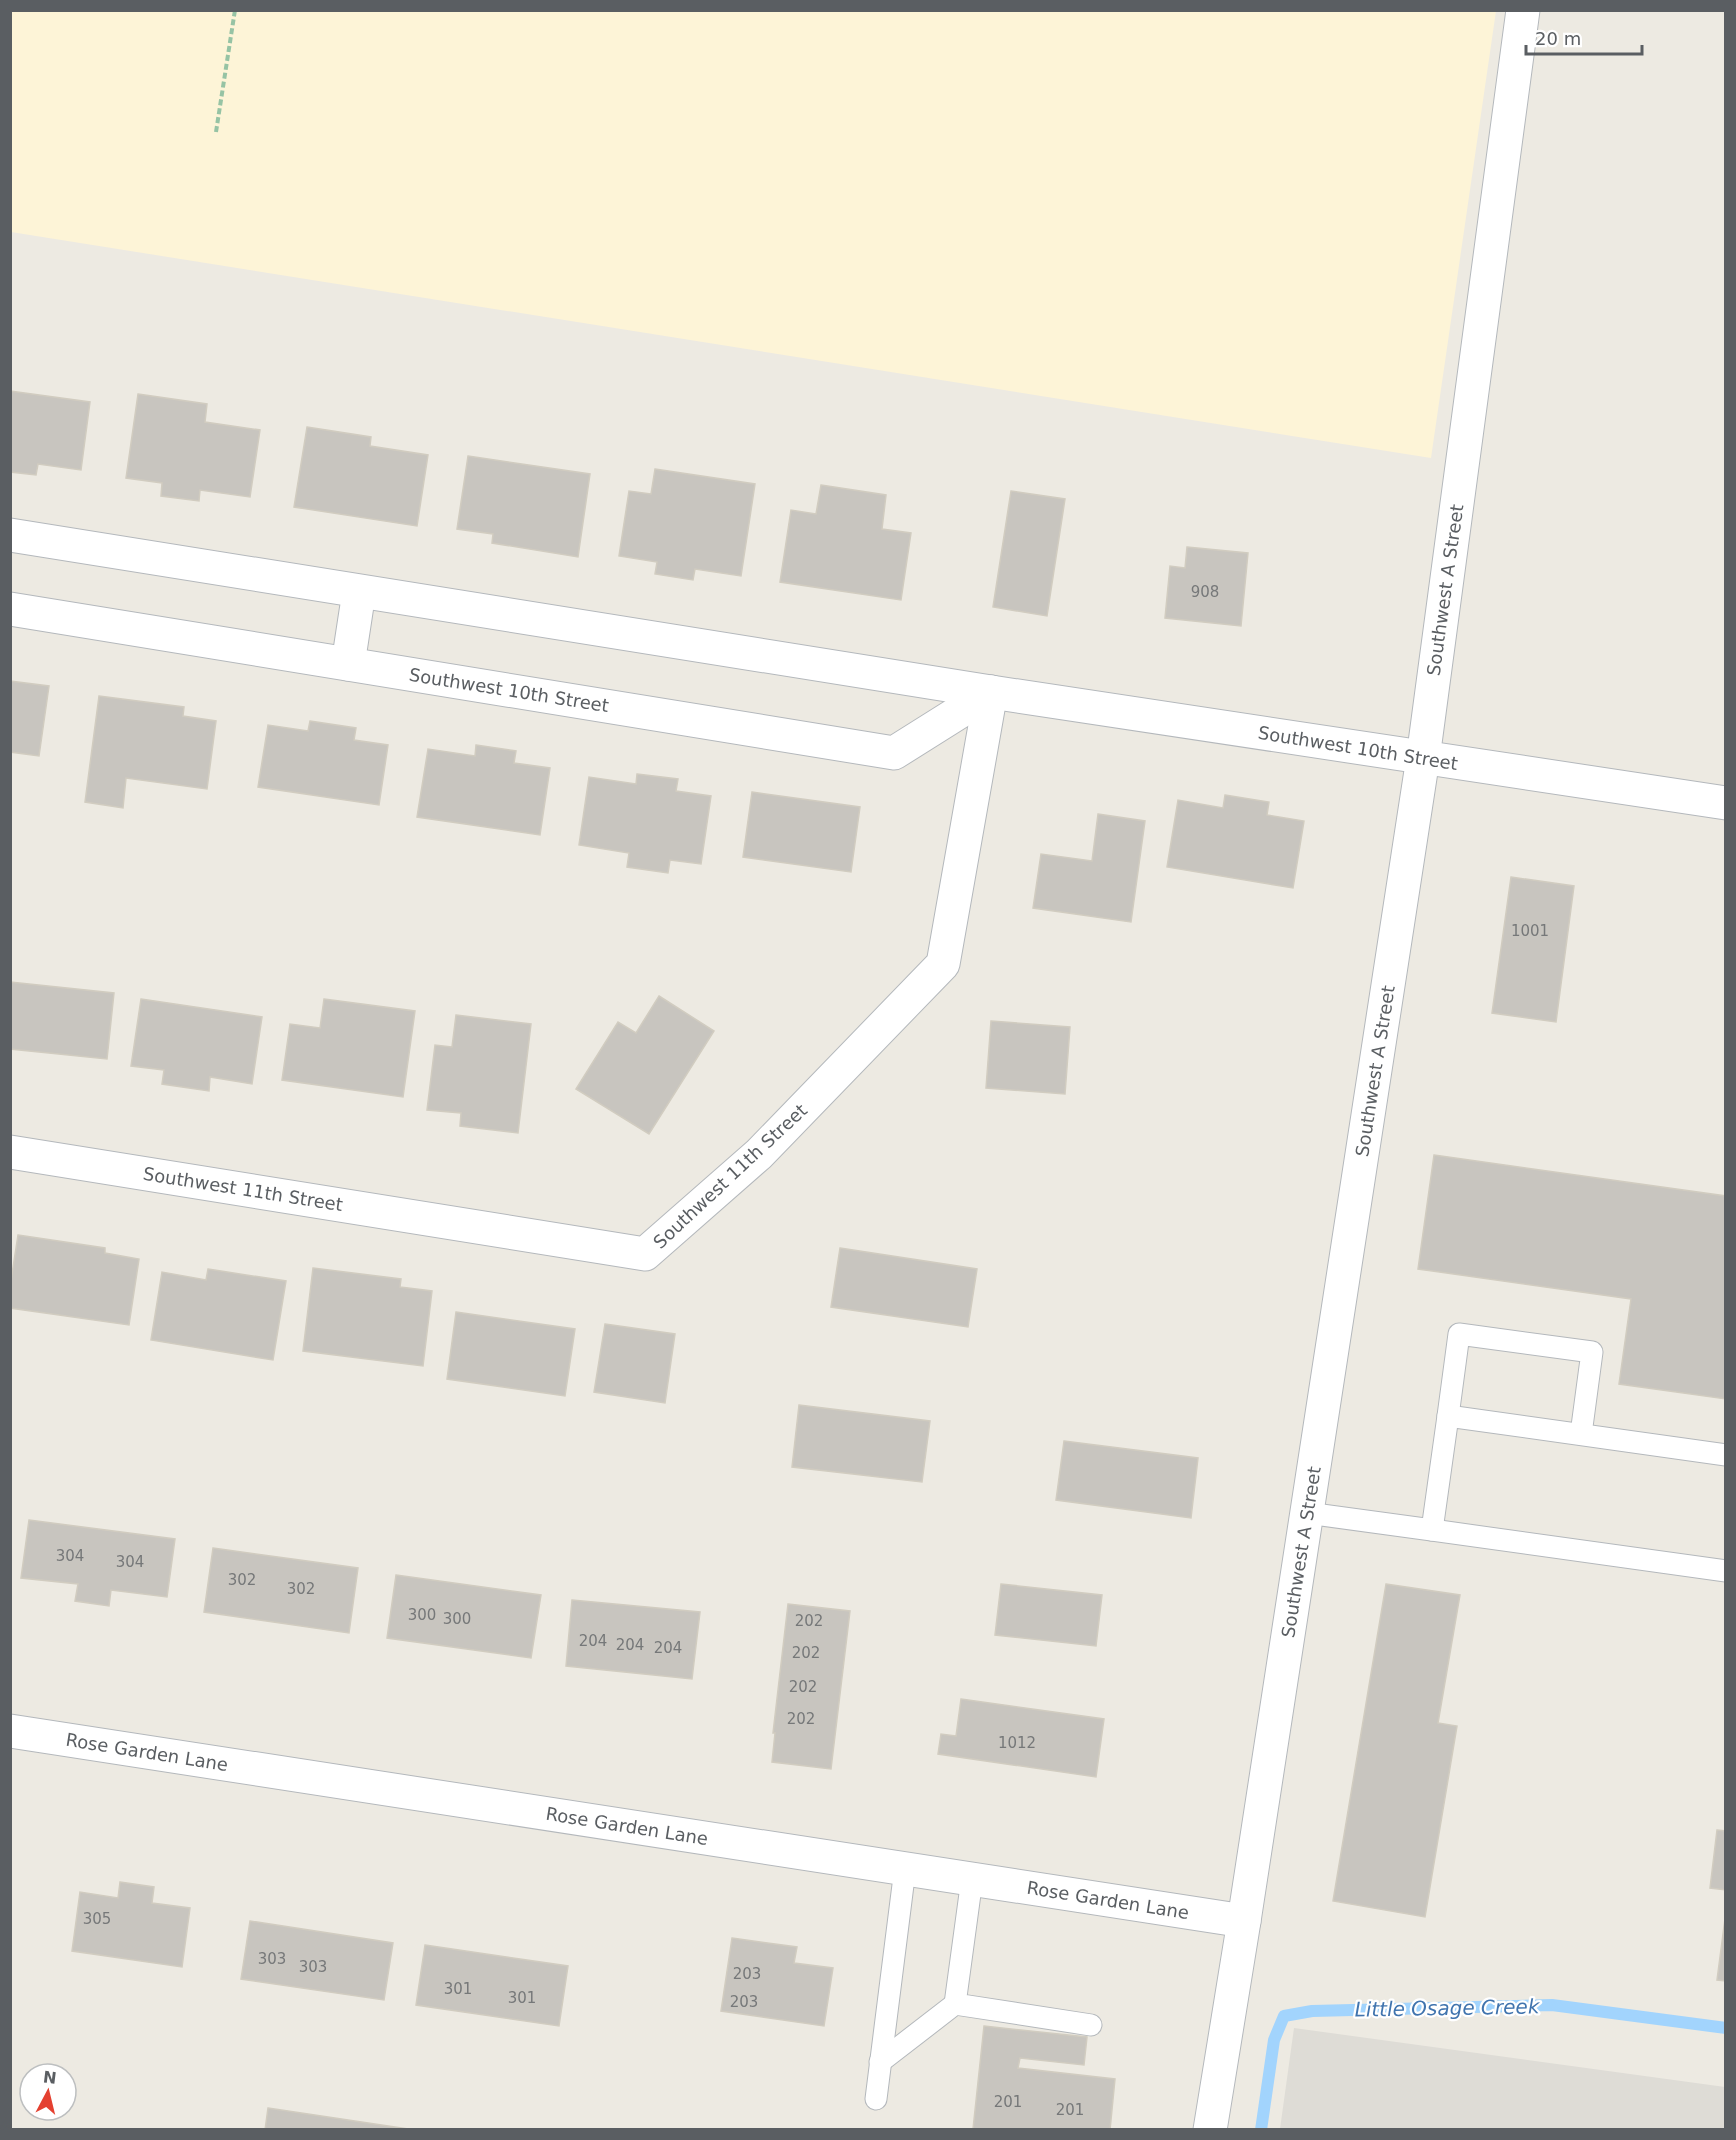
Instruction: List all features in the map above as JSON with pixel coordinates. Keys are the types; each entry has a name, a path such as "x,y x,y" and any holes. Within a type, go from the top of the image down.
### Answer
{"street":[{"name":"Southwest A Street","path":"1210,2130 1423,758 1523,10"},
{"name":"Southwest 10th Street","path":"10,536 992,692 1725,803"},
{"path":"348,664 359,592"},
{"name":"Southwest 10th Street","path":"10,609 894,753 992,692"},
{"name":"Southwest 11th Street","path":"10,1152 645,1254 759,1154 943,964 992,692"},
{"name":"Rose Garden Lane","path":"10,1731 1244,1921"}],"lane":[{"path":"1432,1530 1459,1334 1592,1352 1581,1434"},
{"path":"1448,1416 1725,1455"},
{"path":"1307,1513 1725,1571"},
{"path":"876,2099 905,1869"},
{"path":"880,2062 955,2004 972,1879"},
{"path":"955,2004 1091,2025"}],"path":[{"path":"216,132 235,10"}],"shaded area":[{"path":"10,11 1496,11 1431,458 11,232"},
{"path":"1294,2028 1725,2087 1725,2129 1280,2129"}],"building":[{"path":"10,391 90,402 81,470 38,464 36,475 10,472"},
{"path":"138,394 207,404 205,422 260,430 250,497 200,490 199,501 161,496 162,483 126,478"},
{"path":"307,427 371,437 370,446 428,455 417,526 294,507"},
{"path":"468,456 590,474 578,557 492,543 493,534 457,529"},
{"path":"655,469 755,484 741,576 695,569 693,580 655,574 657,562 619,556 629,491 651,494"},
{"path":"821,485 886,495 882,529 911,533 901,600 780,582 791,510 816,514"},
{"path":"1011,491 1065,499 1047,616 993,607"},
{"path":"1187,547 1248,553 1241,626 1165,618 1170,566 1185,568"},
{"path":"10,681 49,686 39,756 10,752"},
{"path":"99,696 184,707 183,716 216,721 207,789 126,778 123,808 85,802"},
{"path":"310,721 356,728 354,740 388,745 379,805 258,787 268,725 308,731"},
{"path":"476,745 516,751 514,763 550,768 540,835 417,817 428,749 475,756"},
{"path":"637,774 678,779 676,791 711,796 701,864 670,860 668,873 627,867 629,853 579,845 589,777 636,784"},
{"path":"752,792 860,807 851,872 743,857"},
{"path":"1225,795 1269,802 1267,815 1304,821 1293,888 1167,867 1178,800 1223,808"},
{"path":"1098,814 1145,821 1131,922 1033,908 1041,854 1092,861"},
{"path":"1511,877 1574,886 1556,1022 1492,1013"},
{"path":"10,982 114,993 107,1059 10,1049"},
{"path":"659,996 714,1031 649,1134 576,1089 618,1022 636,1033"},
{"path":"141,999 262,1017 252,1084 210,1077 209,1091 162,1084 164,1070 131,1066"},
{"path":"324,999 415,1011 403,1097 282,1080 290,1024 320,1028"},
{"path":"456,1015 531,1024 518,1133 460,1126 461,1113 427,1110 435,1045 452,1047"},
{"path":"991,1021 1070,1027 1065,1094 986,1088"},
{"path":"1434,1155 1726,1196 1726,1399 1619,1384 1631,1299 1418,1269"},
{"path":"18,1235 105,1248 105,1253 139,1259 129,1325 10,1308 10,1287"},
{"path":"840,1248 977,1269 968,1327 831,1307"},
{"path":"313,1268 401,1279 400,1287 432,1291 423,1366 303,1351"},
{"path":"208,1269 286,1281 273,1360 151,1340 162,1272 206,1280"},
{"path":"456,1312 575,1329 565,1396 447,1379"},
{"path":"605,1324 675,1334 665,1403 594,1392"},
{"path":"799,1405 930,1421 922,1482 792,1467"},
{"path":"1064,1441 1198,1458 1191,1518 1056,1500"},
{"path":"29,1520 175,1539 167,1597 111,1590 109,1606 75,1601 78,1584 21,1578"},
{"path":"213,1548 358,1568 349,1633 204,1612"},
{"path":"396,1575 541,1595 531,1658 387,1638"},
{"path":"1001,1584 1102,1595 1096,1646 995,1635"},
{"path":"1386,1584 1460,1595 1438,1723 1457,1726 1425,1917 1333,1901"},
{"path":"572,1600 700,1612 692,1679 566,1666"},
{"path":"788,1604 850,1611 831,1769 772,1762 775,1733 773,1733"},
{"path":"961,1699 1104,1719 1096,1777 938,1754 941,1734 956,1736"},
{"path":"1717,1830 1726,1831 1726,1890 1710,1888"},
{"path":"120,1882 154,1887 152,1903 190,1908 182,1967 72,1951 80,1892 118,1898"},
{"path":"1726,1911 1726,1981 1717,1980"},
{"path":"250,1921 393,1943 384,2000 241,1979"},
{"path":"732,1938 797,1947 794,1963 833,1968 824,2026 721,2011"},
{"path":"425,1945 568,1966 559,2026 416,2005"},
{"path":"984,2026 1087,2037 1084,2065 1020,2058 1018,2068 1115,2079 1110,2130 973,2129"},
{"path":"268,2108 415,2130 265,2130"}],"waterway":[{"name":"Little Osage Creek","path":"1261,2130 1274,2040 1284,2016 1312,2011 1552,2005 1726,2028"}]}
